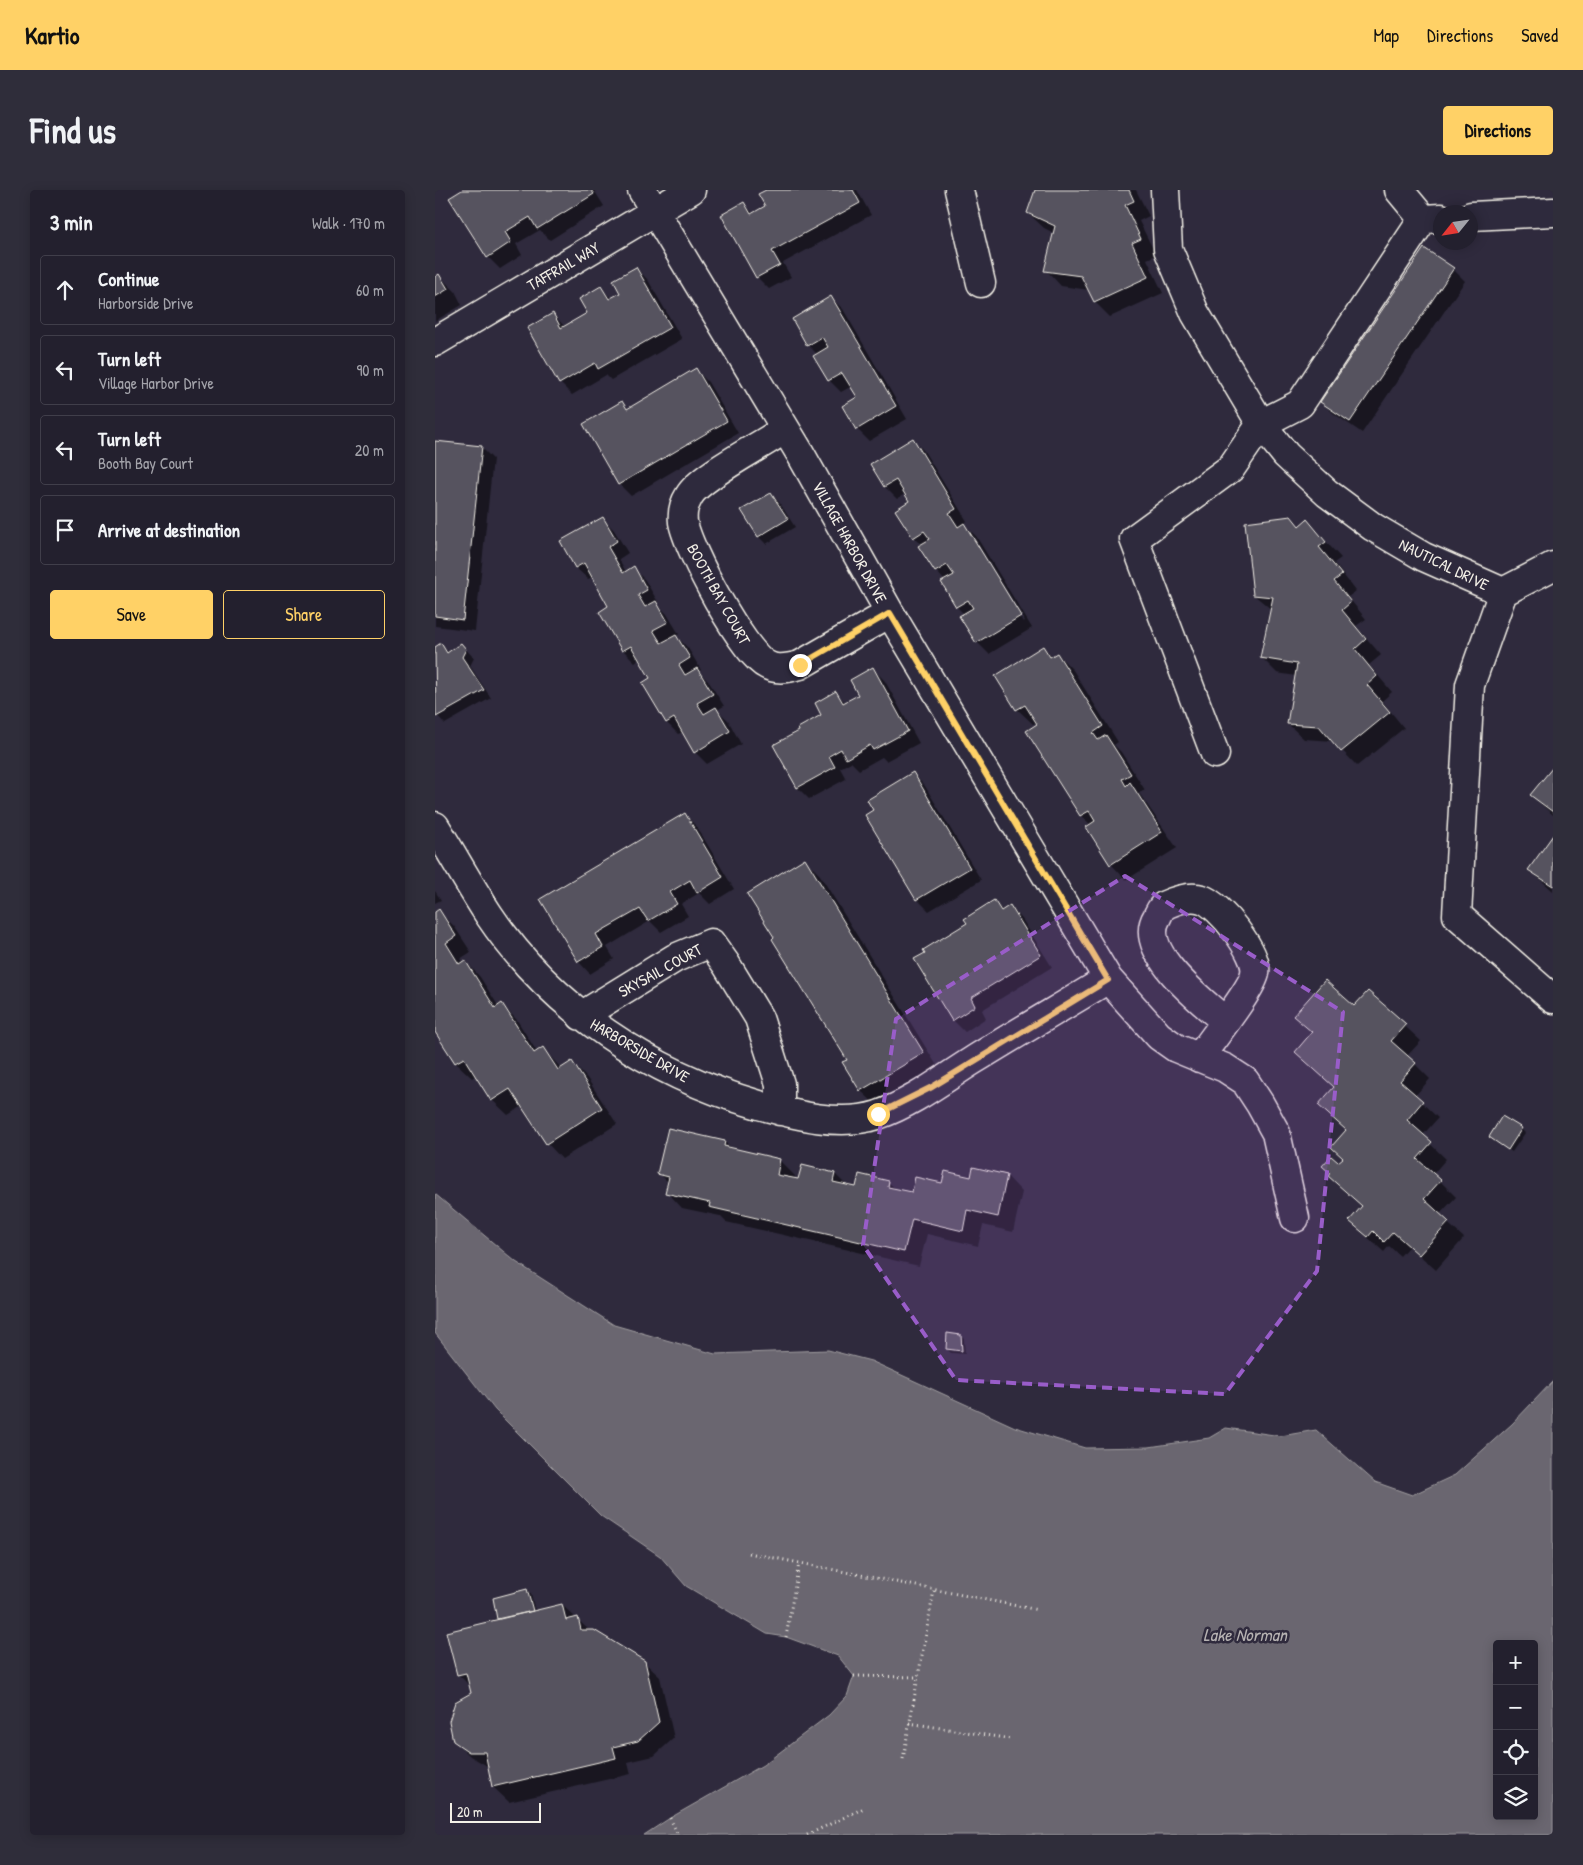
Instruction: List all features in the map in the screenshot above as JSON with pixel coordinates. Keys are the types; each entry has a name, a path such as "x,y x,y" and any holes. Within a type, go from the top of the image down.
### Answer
{"street":[{"name":"TAFFRAIL WAY","path":"435,342 648,201 691,190"},
{"path":"959,190 981,283"},
{"name":"NAUTICAL DRIVE","path":"1165,190 1169,249 1173,264 1195,313 1261,424 1286,455 1327,493 1373,528 1424,558 1503,592 1470,685 1457,915 1553,999"},
{"path":"1215,754 1134,539 1231,468 1261,424 1300,404 1432,218 1399,190"},
{"name":"VILLAGE HARBOR DRIVE","path":"648,201 785,429 890,613 1108,980 1159,1036 1176,1048 1225,1068 1245,1082 1260,1104 1276,1133 1295,1218"},
{"path":"1478,216 1553,212"},
{"name":"BOOTH BAY COURT","path":"785,429 705,480 689,496 683,513 683,523 690,546 707,580 753,655 768,666 785,669 800,665 890,613"},
{"path":"1503,592 1553,566"},
{"name":"HARBORSIDE DRIVE","path":"435,826 490,916 527,963 581,1016 633,1051 674,1074 728,1096 780,1111 813,1117 856,1120 878,1114 932,1087 1108,980"},
{"name":"SKYSAIL COURT","path":"581,1016 675,958 711,943 759,1018 780,1084 780,1111"},
{"path":"1199,1058 1225,1021"}],"path":[{"path":"749,1553 1038,1610"},
{"path":"786,1637 799,1563"},
{"path":"903,1759 934,1590"},
{"path":"854,1676 918,1677"},
{"path":"909,1723 1011,1739"},
{"path":"807,1835 864,1808"},
{"path":"669,1818 678,1835"}],"highlighted area":[{"path":"1125,876 1343,1012 1317,1271 1225,1394 956,1380 863,1245 896,1019"}],"water":[{"name":"Lake Norman","path":"435,1194 516,1262 614,1325 715,1354 828,1350 871,1361 1015,1427 1085,1448 1149,1447 1209,1438 1226,1428 1281,1436 1316,1430 1375,1482 1412,1495 1455,1475 1512,1424 1553,1381 1553,1835 644,1835 763,1765 829,1715 847,1696 854,1676 838,1656 786,1637 767,1634 686,1586 660,1556 601,1516 495,1410 435,1333"}],"building":[{"path":"462,190 591,190 594,194 537,229 530,217 505,232 511,242 487,258 449,198"},
{"path":"766,190 853,190 860,203 772,251 780,265 756,278 721,215 744,202 751,214 765,206 758,194"},
{"path":"1035,190 1129,190 1134,201 1125,205 1141,239 1132,243 1148,277 1094,302 1081,276 1044,271 1055,226 1027,213"},
{"path":"1424,248 1454,268 1350,422 1320,402"},
{"path":"636,267 671,327 598,369 595,363 559,384 527,328 553,313 561,328 587,313 579,299 601,286 609,299 620,293 613,280"},
{"path":"439,274 448,289 435,297 435,277"},
{"path":"831,296 896,406 856,430 842,406 857,397 842,373 828,381 813,356 828,347 822,337 807,346 792,319"},
{"path":"696,368 727,421 618,485 583,424 622,401 627,409"},
{"path":"913,438 956,509 949,513 958,527 964,523 1021,616 976,643 959,616 973,608 968,600 956,607 941,582 954,575 947,565 935,572 918,546 930,539 924,531 913,538 895,510 909,501 896,480 884,487 870,464"},
{"path":"435,441 482,446 463,620 435,616"},
{"path":"771,493 788,519 758,537 741,510"},
{"path":"1291,516 1299,526 1307,519 1326,542 1319,547 1342,575 1334,581 1351,602 1342,610 1366,639 1355,649 1377,676 1367,685 1390,712 1341,752 1319,726 1287,724 1297,664 1260,658 1273,597 1253,595 1245,522"},
{"path":"603,517 617,541 608,547 623,573 634,566 647,590 638,595 645,607 656,601 668,622 653,630 661,643 676,635 690,658 679,665 685,675 697,668 713,694 697,703 704,714 716,707 730,731 694,753 674,718 666,723 642,683 650,678 631,646 622,651 599,612 608,606 584,563 575,568 560,541"},
{"path":"441,643 447,653 461,643 466,649 462,657 484,690 436,717 435,647"},
{"path":"1043,646 1050,657 1057,653 1103,726 1093,733 1098,740 1106,735 1131,774 1122,779 1126,786 1130,782 1162,832 1110,865 1086,827 1095,821 1089,811 1080,816 1026,731 1037,724 1025,705 1016,710 995,676"},
{"path":"873,667 908,731 873,750 870,745 846,759 841,749 829,756 835,767 797,788 773,745 799,731 798,728 821,715 815,703 836,691 843,703 858,695 850,680"},
{"path":"1553,767 1553,812 1530,795"},
{"path":"913,772 970,868 916,900 865,815 873,810 867,800"},
{"path":"685,813 723,877 697,893 690,880 670,892 677,904 648,921 640,909 596,934 603,947 578,962 540,899"},
{"path":"1553,835 1553,886 1528,870"},
{"path":"805,858 924,1053 860,1091 842,1062 847,1060 772,939 774,937 747,894"},
{"path":"994,900 1001,911 1010,905 1041,955 971,998 975,1006 952,1021 914,959 925,953 923,950 967,923 964,919"},
{"path":"439,909 456,936 446,943 459,964 465,960 495,1008 502,1003 534,1053 543,1047 558,1070 572,1061 602,1108 546,1144 510,1089 491,1101 464,1058 455,1063 435,1032 435,912"},
{"path":"1325,980 1354,1006 1368,991 1406,1024 1391,1041 1416,1063 1400,1081 1423,1101 1407,1120 1432,1142 1417,1159 1441,1180 1424,1199 1449,1222 1419,1255 1393,1232 1384,1242 1373,1231 1368,1237 1349,1221 1362,1206 1328,1176 1330,1173 1322,1166 1331,1156 1338,1162 1343,1158 1331,1147 1346,1130 1318,1105 1334,1087 1295,1052 1312,1032 1293,1016"},
{"path":"1502,1116 1522,1128 1508,1150 1489,1137"},
{"path":"668,1128 725,1141 724,1146 780,1159 777,1175 798,1179 802,1165 835,1173 833,1182 856,1187 859,1174 889,1181 888,1187 912,1192 915,1177 942,1183 945,1171 971,1177 973,1167 1007,1175 998,1217 967,1210 963,1231 912,1219 904,1252 709,1207 710,1203 665,1193 669,1177 657,1174"},
{"path":"947,1333 961,1335 962,1351 946,1349"},
{"path":"527,1589 533,1611 497,1619 493,1598"},
{"path":"562,1604 566,1620 578,1617 581,1630 594,1630 645,1661 659,1722 638,1741 613,1747 616,1758 492,1787 485,1752 469,1752 453,1741 449,1721 455,1702 471,1693 466,1673 457,1675 446,1632"}],"route":[{"path":"800,665 890,613 1108,980 932,1087 902,1104 878,1114"}]}
